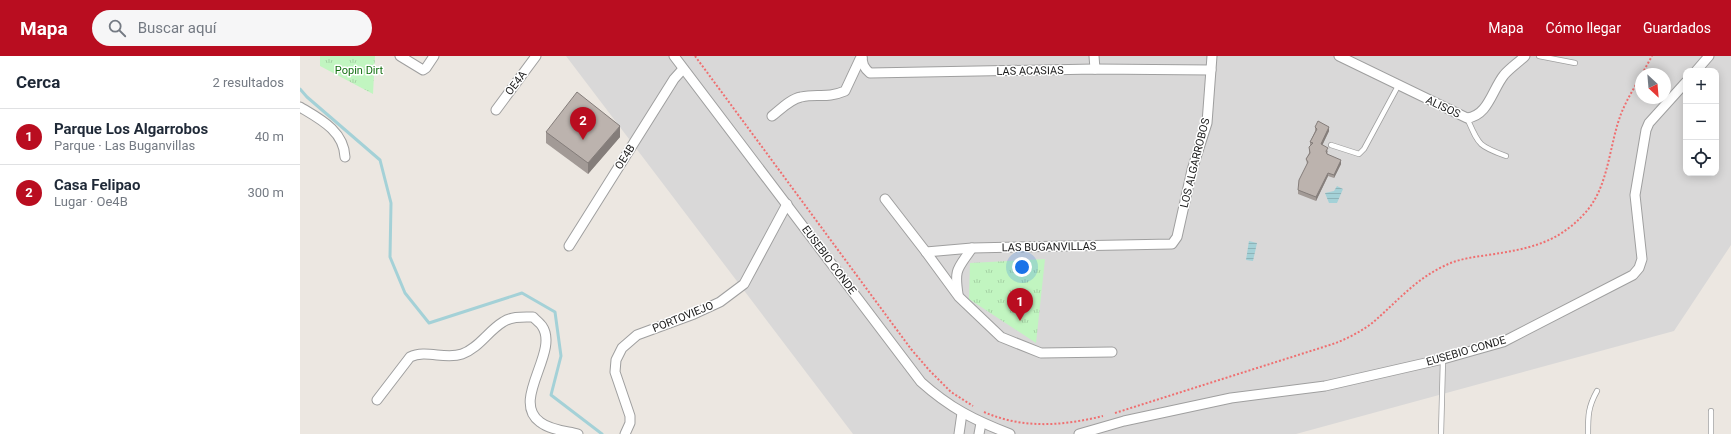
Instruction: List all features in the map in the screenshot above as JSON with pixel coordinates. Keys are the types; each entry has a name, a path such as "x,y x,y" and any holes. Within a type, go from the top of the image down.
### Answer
{"street":[{"path":"400,56 422,70 426,68 434,56"},
{"name":"OE4A","path":"496,110 536,56"},
{"name":"EUSEBIO CONDE","path":"674,56 921,382 941,400 962,413 981,423 1010,434"},
{"path":"1094,56 1095,70"},
{"name":"LOS ALGARROBOS","path":"1172,244 1177,237 1192,170 1207,123 1212,56"},
{"name":"ALISOS","path":"1339,56 1398,86 1467,118 1475,117 1484,110 1505,74 1525,56"},
{"path":"1699,68 1709,56"},
{"path":"772,116 790,102 800,97 834,96 844,91 862,57"},
{"name":"LAS ACASIAS","path":"862,57 864,68 870,73 1211,70"},
{"name":"OE4B","path":"569,246 674,79 683,69"},
{"name":"EUSEBIO CONDE","path":"1079,434 1124,421 1231,398 1325,386 1444,359 1503,342 1633,275 1639,268 1642,259 1635,195 1646,130 1649,123 1683,85"},
{"path":"300,107 329,126 339,137 345,146 345,157"},
{"path":"885,199 959,297 1001,337 1041,353 1112,352"},
{"name":"PORTOVIEJO","path":"625,434 630,423 630,416 615,372 616,360 622,348 637,336 694,314 720,302 744,284 786,204"},
{"name":"LAS BUGANVILLAS","path":"926,252 972,248 1172,244"},
{"path":"959,297 955,276 958,268 972,248"},
{"path":"377,400 410,357 418,354 454,356 462,354 472,349 503,321 517,317 533,317 542,326 546,336 545,348 530,394 530,404 533,413 538,422 547,426 578,434"},
{"path":"959,434 962,413"},
{"path":"979,434 981,423"}],"lane":[{"path":"1539,56 1575,63"},
{"path":"1331,145 1359,154 1364,149 1398,86"},
{"path":"1467,118 1476,137 1484,148 1506,156"},
{"path":"1441,434 1444,359"},
{"path":"1588,434 1588,414 1590,403 1597,391"},
{"path":"1711,411 1711,434"}],"path":[{"path":"695,56 911,349 951,392 976,408"},
{"path":"1646,68 1652,56"},
{"path":"983,411 1021,424 1042,425 1085,421 1108,415 1336,343 1356,334 1370,324 1413,285 1444,266 1465,258 1534,247 1555,238 1586,212 1596,195 1610,158 1621,114 1635,88"}],"shaded area":[{"path":"566,56 1731,56 1731,245 1674,331 1296,434 853,434"}],"green space":[{"name":"Popin Dirt","path":"320,56 375,56 373,94 320,66"},
{"path":"1045,259 1036,343 969,299 970,263"}],"water":[{"path":"1337,186 1343,189 1337,203 1329,203 1325,193 1334,191"},
{"path":"1249,241 1257,243 1253,261 1246,260"}],"building":[{"path":"577,92 620,126 588,163 546,132"},
{"path":"1318,121 1329,127 1321,144 1328,148 1326,151 1327,154 1341,160 1334,175 1328,173 1316,197 1298,190 1299,180 1308,162 1306,159 1310,153 1309,147 1313,143 1310,142 1317,129 1315,127"}],"waterway":[{"path":"300,89 307,97 380,160 391,203 390,257 405,293 429,323 522,293 555,312 561,356 551,395 602,434"}],"place":[{"name":"Casa Felipao","path":"583,140"},
{"name":"Parque Los Algarrobos","path":"1020,321"}]}
